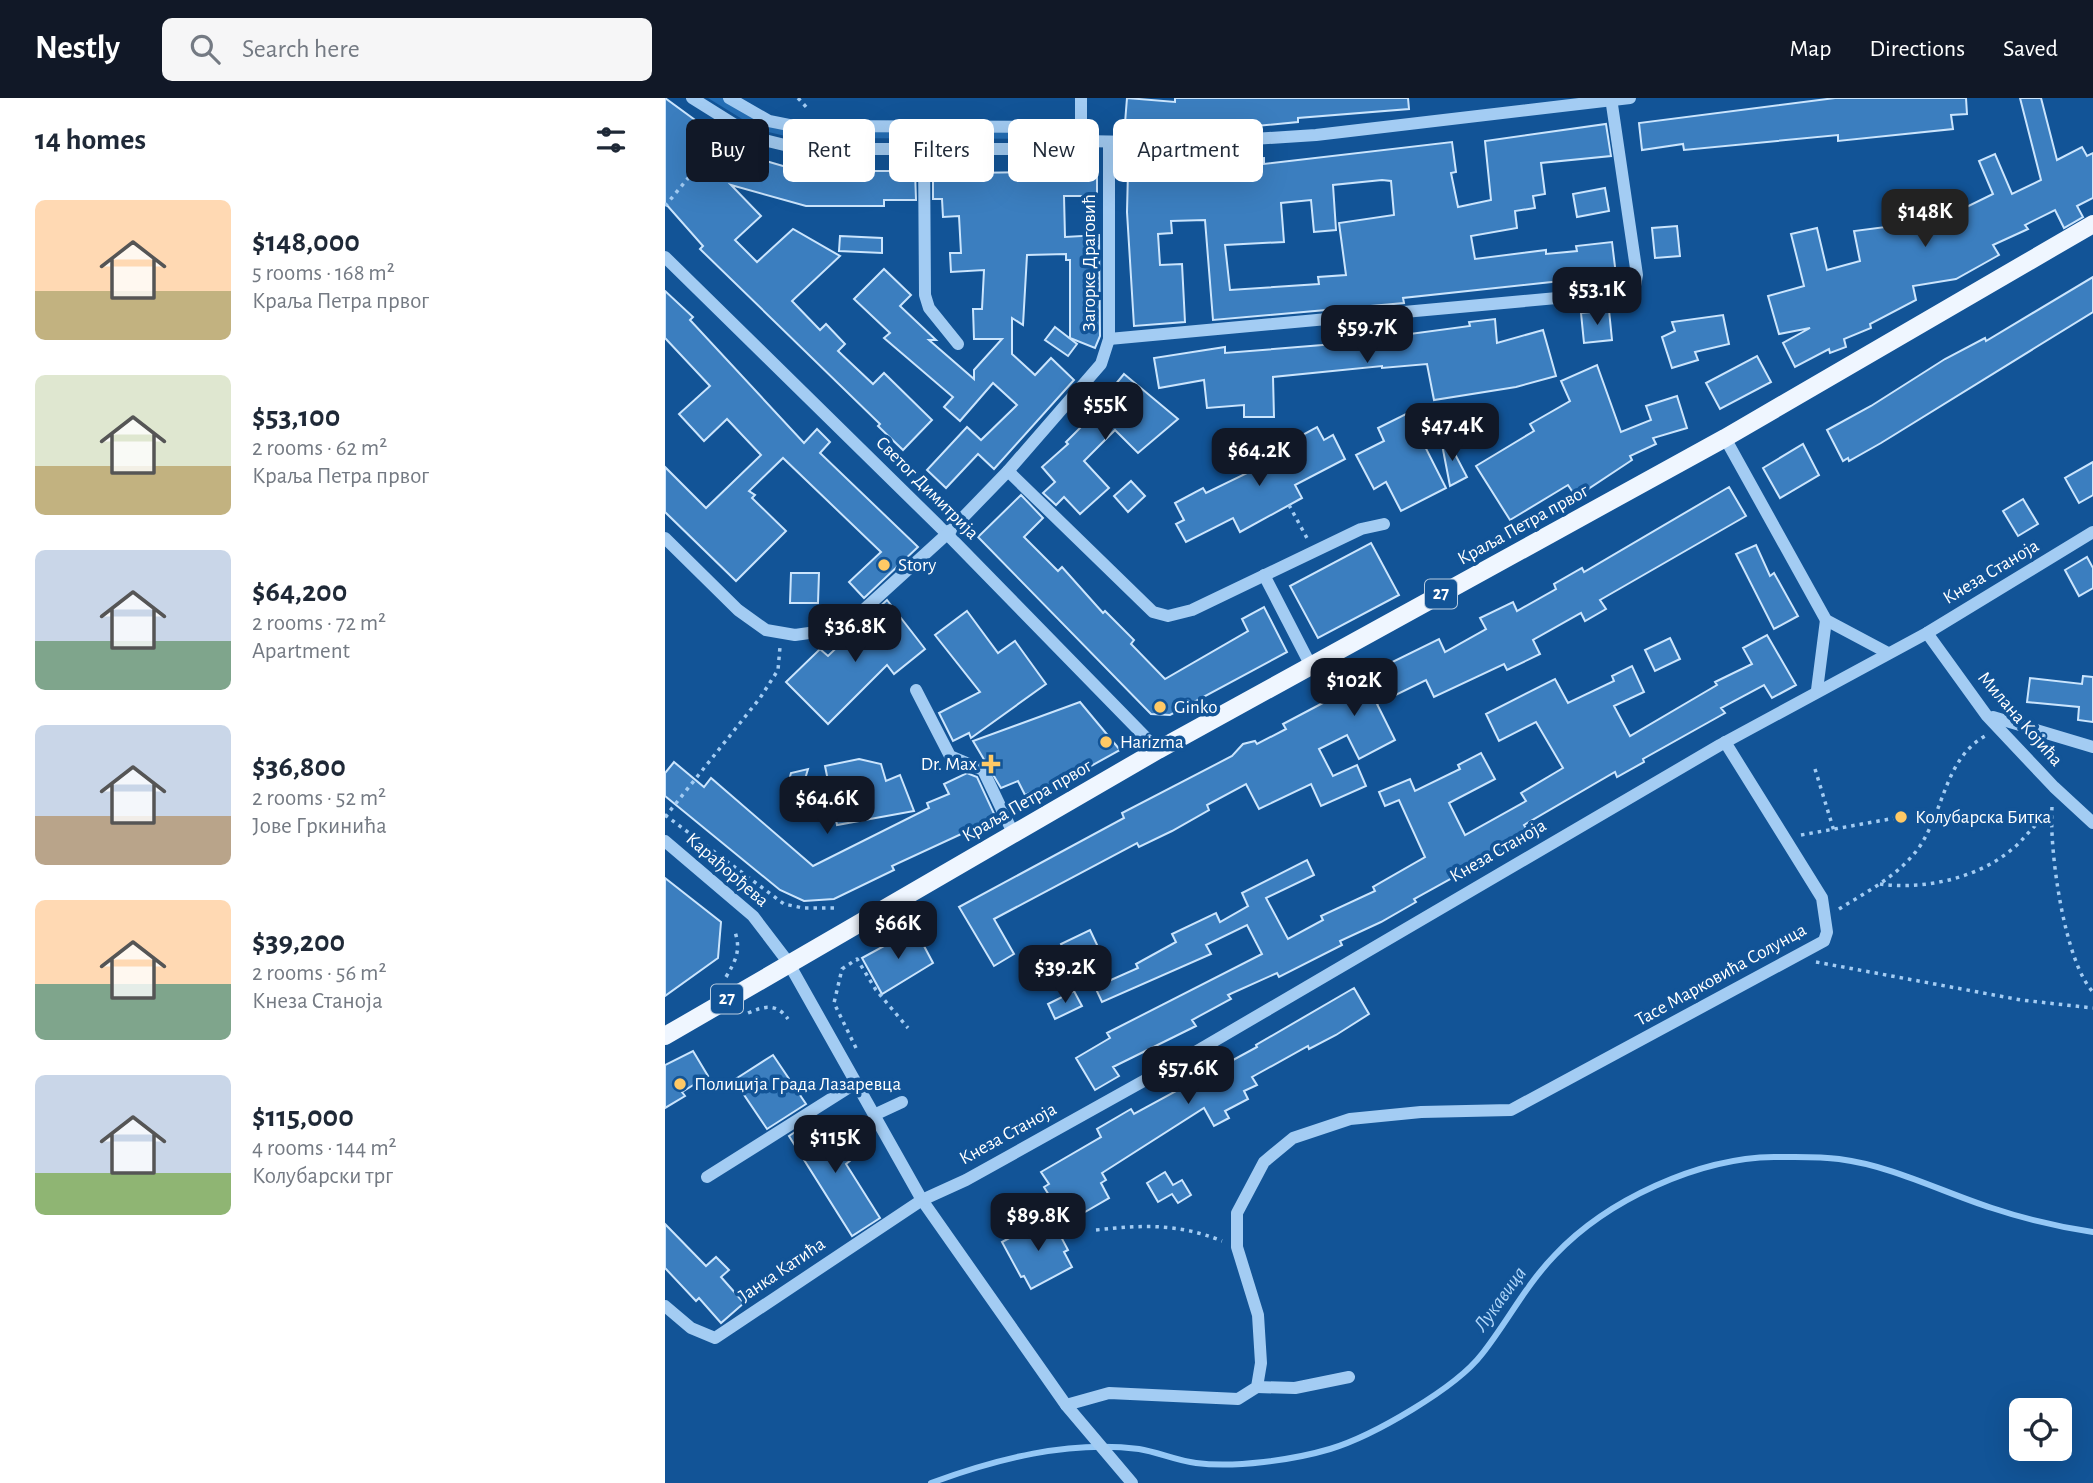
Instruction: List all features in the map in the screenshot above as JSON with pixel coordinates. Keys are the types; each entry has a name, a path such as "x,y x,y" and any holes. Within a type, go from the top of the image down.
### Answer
{"main road":[{"name":"Краља Петра првог","path":"788,962 1158,750 1725,438 2093,224"},
{"name":"27","path":"665,1036 788,962"}],"street":[{"path":"692,98 722,119"},
{"path":"729,98 769,121 794,126 1008,127"},
{"path":"1081,98 1081,119"},
{"path":"1099,142 1193,143 1316,135 1630,98"},
{"path":"1109,339 1623,292 1635,286 1637,275 1611,99"},
{"path":"769,141 801,149 889,150"},
{"name":"Загорке Драговић","path":"782,633 795,635 830,629 859,614 947,534 1008,471 1101,364 1109,339 1109,142"},
{"path":"924,182 925,295 929,308 958,344"},
{"name":"Светог Димитрија","path":"665,257 947,534 1158,750"},
{"path":"1725,438 1826,620 1888,653"},
{"path":"1008,471 1153,612 1168,616 1192,610 1361,529 1384,524"},
{"name":"Кнеза Станоја","path":"922,1200 966,1180 1192,1054 1725,742 1927,633 2093,532"},
{"path":"665,538 738,610 766,630 782,633"},
{"path":"1264,575 1311,666"},
{"path":"1817,690 1826,620"},
{"name":"Милана Којића","path":"1927,633 1987,716 2004,730 2054,788 2093,823"},
{"path":"916,690 950,756 983,771 1013,833"},
{"path":"1987,716 2093,747"},
{"name":"Тасе Марковића Солунца","path":"1237,1247 1237,1213 1250,1185 1264,1163 1293,1138 1350,1119 1421,1112 1511,1110 1824,941 1822,898 1725,742"},
{"name":"Карађорђева","path":"665,841 753,916 788,962 922,1200 1064,1402 1130,1481"},
{"path":"707,1177 856,1083"},
{"path":"874,1115 902,1102"},
{"name":"Јанка Катића","path":"665,1306 691,1328 715,1338 922,1200"},
{"path":"1237,1247 1258,1315 1261,1363 1257,1387"},
{"path":"1064,1402 1109,1393 1238,1399 1257,1387 1295,1388 1349,1377"}],"path":[{"path":"798,98 808,110"},
{"path":"665,206 686,180"},
{"path":"1289,505 1314,551"},
{"path":"782,633 778,670 760,698 665,816 784,904 803,908 834,908"},
{"path":"1825,918 1878,884 1906,862 1918,848 1963,754 1983,737 2004,730"},
{"path":"1815,769 1834,831"},
{"path":"2054,788 2052,812 2069,946 2093,992"},
{"path":"1878,884 1924,885 1965,874 2009,851 2039,820 2052,812"},
{"path":"1785,838 1901,817"},
{"path":"726,977 738,955 739,945 735,932"},
{"path":"1797,957 2021,1000 2093,1008"},
{"path":"857,1050 834,1003 842,969 857,959 876,990 908,1028"},
{"path":"748,1013 770,1006 780,1009 788,1019"},
{"path":"1096,1230 1144,1225 1192,1229 1237,1247"}],"shaded area":[{"path":"708,98 723,98 759,119 742,119"},
{"path":"769,122 783,123 783,135 769,132"},
{"path":"875,126 889,126 889,138 875,138"},
{"path":"994,130 1008,130 1008,139 994,139"}],"building":[{"path":"665,98 694,119 686,119 686,182 769,182 769,162 783,166 783,182 875,182 875,171 889,171 889,182 915,182 916,200 884,200 884,206 806,206 731,185 761,216 735,240 757,262 793,229 840,256 792,301 820,330 826,324 845,344 838,351 873,384 884,373 932,420 903,450 878,426 880,424 700,249 703,246 665,203"},
{"path":"1127,98 1175,102 1175,98 1408,98 1409,109 1298,118 1298,122 1263,125 1263,119 1125,119"},
{"path":"1835,98 1966,98 1967,114 1951,115 1953,129 1838,141 1838,135 1684,150 1683,144 1642,150 1639,123"},
{"path":"2020,98 2041,98 2057,160 2082,147 2087,156 2093,153 2093,198 2077,206 2083,217 2064,228 2055,210 2025,225 2028,229 1993,245 1999,255 1956,279 1913,286 1916,300 1870,324 1871,328 1844,339 1846,347 1830,353 1829,349 1795,367 1783,343 1810,328 1779,334 1768,296 1804,286 1791,234 1817,228 1827,270 1860,261 1854,231 1940,220 1993,194 1979,161 1995,154 2012,194 2041,180"},
{"path":"1606,124 1611,156 1541,163 1545,194 1533,196 1535,208 1515,211 1517,228 1471,236 1475,259 1546,250 1546,254 1577,251 1576,246 1612,242 1616,275 1403,298 1404,303 1213,320 1205,220 1171,221 1172,233 1158,234 1160,265 1182,264 1185,322 1134,326 1128,182 1263,182 1263,158 1264,164 1452,142 1456,172 1451,173 1458,207 1491,200 1485,141","holes":["1382,180 1391,181 1394,215 1339,223 1346,275 1318,277 1319,284 1230,290 1225,245 1284,242 1281,203 1311,200 1314,232 1336,230 1333,185"]},
{"path":"1008,172 1008,182 1097,182 1097,196 1064,196 1065,237 1099,235 1100,336 1095,348 1070,338 1070,260 1066,260 1066,254 1027,255 1023,325 1012,318 1012,354 1035,375 1051,358 1074,380 994,469 978,454 946,488 927,470 967,427 981,440 1017,405 993,383 960,421 944,407 953,397 884,338 890,333 854,299 884,269 911,295 900,306 936,340 929,340 974,379 974,370 1002,339 974,339 973,309 982,309 984,270 951,272 950,253 961,253 959,216 943,217 942,199 933,199 933,182 994,182 994,173"},
{"path":"1605,188 1609,211 1577,217 1573,194"},
{"path":"1677,226 1680,256 1655,258 1652,228"},
{"path":"840,236 882,238 882,253 839,251"},
{"path":"2093,277 2093,312 1881,443 1849,461 1848,458 1843,461 1827,430 1871,406 1945,359 1985,338 1986,341"},
{"path":"665,291 693,317 690,320 804,443 817,429 830,442 820,453 918,547 864,598 849,582 881,552 783,458 749,491 755,495 752,498 786,531 736,581 665,512 665,467 706,508 761,455 727,419 704,441 679,414 710,386 665,338"},
{"path":"1609,310 1612,340 1584,343 1581,313"},
{"path":"1723,315 1729,344 1695,352 1698,360 1672,368 1662,337 1675,331 1672,322"},
{"path":"1495,319 1497,343 1543,330 1556,376 1516,387 1434,400 1427,364 1273,377 1274,417 1244,417 1244,405 1207,408 1204,380 1159,388 1154,358 1225,347 1225,353 1335,344 1470,326 1469,322"},
{"path":"1055,327 1077,344 1068,356 1045,340"},
{"path":"1757,356 1771,382 1720,409 1706,383"},
{"path":"1597,365 1621,432 1651,420 1646,406 1677,396 1687,428 1653,438 1656,444 1630,456 1632,460 1576,497 1568,485 1510,520 1476,466 1534,431 1530,424 1570,401 1561,381"},
{"path":"1124,374 1178,419 1138,453 1115,430 1084,461 1109,488 1080,514 1064,497 1056,505 1043,493 1055,482 1042,467 1068,444 1066,442 1108,400 1105,397"},
{"path":"1408,413 1446,488 1401,511 1386,482 1374,489 1356,455 1384,441 1378,428"},
{"path":"1317,427 1324,440 1333,435 1345,459 1295,485 1302,498 1240,532 1233,518 1186,542 1176,524 1184,520 1175,503 1203,488 1206,493 1290,452 1286,444"},
{"path":"1444,433 1467,477 1450,486 1440,434"},
{"path":"1803,444 1819,475 1780,498 1763,468"},
{"path":"2093,462 2093,495 2079,503 2065,478"},
{"path":"1131,481 1145,496 1128,512 1114,496"},
{"path":"1729,487 1746,516 1600,600 1606,609 1585,621 1581,613 1533,640 1540,654 1507,670 1504,664 1434,697 1426,680 1377,704 1395,740 1359,759 1347,735 1319,749 1333,776 1357,765 1366,786 1321,806 1311,784 1259,809 1246,784 1207,805 1209,810 1172,831 1139,847 1137,843 994,919 1014,954 994,966 959,907 1124,818 1122,813 1232,756 1243,744 1255,741 1257,744 1286,729 1283,724 1374,676 1372,672 1439,639 1445,652 1486,629 1480,618 1513,602 1517,611 1556,589 1554,584 1582,568 1584,572"},
{"path":"1021,495 1043,518 1024,537 1058,571 1062,567 1103,613 1105,611 1134,640 1131,644 1165,679 1248,631 1242,619 1264,607 1287,652 1170,715 1151,714 978,537"},
{"path":"2023,499 2038,524 2018,536 2003,511"},
{"path":"1371,543 1399,595 1318,638 1290,586"},
{"path":"1756,545 1770,576 1774,573 1798,616 1774,629 1736,554"},
{"path":"2087,557 2093,568 2093,588 2079,596 2065,570"},
{"path":"791,573 819,573 818,603 790,603"},
{"path":"887,600 925,649 894,674 887,665 828,724 786,682 820,649 828,656 851,634 856,639 883,618 876,610"},
{"path":"967,611 998,653 1015,641 1046,684 971,738 969,733 953,741 939,713 980,692 935,635"},
{"path":"1767,635 1796,685 1772,698 1764,685 1721,708 1725,713 1643,759 1644,762 1617,777 1615,772 1524,825 1530,835 1414,899 1416,902 1340,941 1342,945 1279,977 1277,973 1228,995 1231,999 1192,1020 1196,1026 1113,1067 1119,1076 1095,1090 1076,1058 1110,1038 1107,1033 1262,954 1247,925 1206,945 1211,954 1102,1002 1095,987 1138,968 1136,964 1176,942 1172,934 1216,913 1220,922 1248,906 1242,893 1307,860 1314,875 1266,898 1288,939 1323,920 1321,916 1375,891 1373,887 1425,857 1399,800 1385,806 1379,792 1410,779 1415,791 1460,769 1458,765 1481,753 1495,779 1449,803 1465,835 1526,801 1521,793 1563,768 1536,722 1499,741 1486,714 1555,679 1568,703 1614,681 1612,676 1632,666 1644,692 1614,706 1630,736 1717,685 1715,682 1752,664 1743,648"},
{"path":"1670,638 1680,659 1655,671 1645,650"},
{"path":"2083,676 2093,677 2093,722 2078,720 2079,707 2027,702 2030,678 2082,684"},
{"path":"1080,702 1120,750 1042,793 1039,789 1025,795 1018,781 1001,788 973,741"},
{"path":"859,759 881,764 886,781 900,775 914,811 837,825 825,766"},
{"path":"674,762 704,787 711,778 813,866 929,808 927,803 949,794 944,784 967,773 977,777 996,818 892,866 894,870 834,899 804,901 780,890 665,796 665,773"},
{"path":"808,769 797,806 783,802 791,773"},
{"path":"665,878 721,922 718,958 665,996"},
{"path":"915,929 933,963 882,994 862,958"},
{"path":"1090,930 1099,949 1070,963 1061,944"},
{"path":"1354,988 1369,1014 1336,1035 1309,1049 1308,1046 1252,1077 1257,1085 1244,1091 1248,1099 1225,1111 1229,1118 1214,1126 1204,1108 1102,1173 1106,1180 1101,1183 1109,1198 1066,1223 1044,1187 1049,1184 1041,1172 1101,1137 1097,1129 1131,1109 1134,1114 1257,1047 1256,1045"},
{"path":"1074,991 1082,1006 1055,1019 1048,1004"},
{"name":"Полиција Града Лазаревца","path":"693,1051 708,1076 682,1092 685,1096 665,1108 665,1065"},
{"path":"773,1055 806,1104 767,1129 734,1080"},
{"path":"815,1119 819,1125 826,1120 851,1160 846,1164 880,1218 852,1236 789,1136"},
{"path":"1165,1172 1173,1185 1182,1180 1191,1195 1178,1203 1172,1194 1158,1202 1147,1183"},
{"path":"1050,1216 1068,1250 1064,1252 1072,1267 1031,1289 1024,1276 1021,1277 1002,1242"},
{"path":"665,1224 706,1266 716,1257 729,1270 721,1277 744,1303 721,1323 699,1298 696,1301 665,1268"}],"waterway":[{"name":"Лукавица","path":"931,1483 1007,1459 1060,1449 1139,1449 1189,1462 1228,1464 1299,1457 1348,1443 1434,1396 1470,1367 1544,1267 1576,1235 1627,1200 1685,1174 1715,1165 1774,1157 1823,1157 1859,1162 1898,1173 2004,1212 2093,1232"}],"place":[{"name":"Story","path":"884,565"},
{"name":"Ginko","path":"1160,707"},
{"name":"Harizma","path":"1106,742"},
{"name":"Dr. Max","path":"991,764"},
{"name":"Колубарска Битка","path":"1901,817"},
{"name":"Полиција Града Лазаревца","path":"680,1084"}]}
